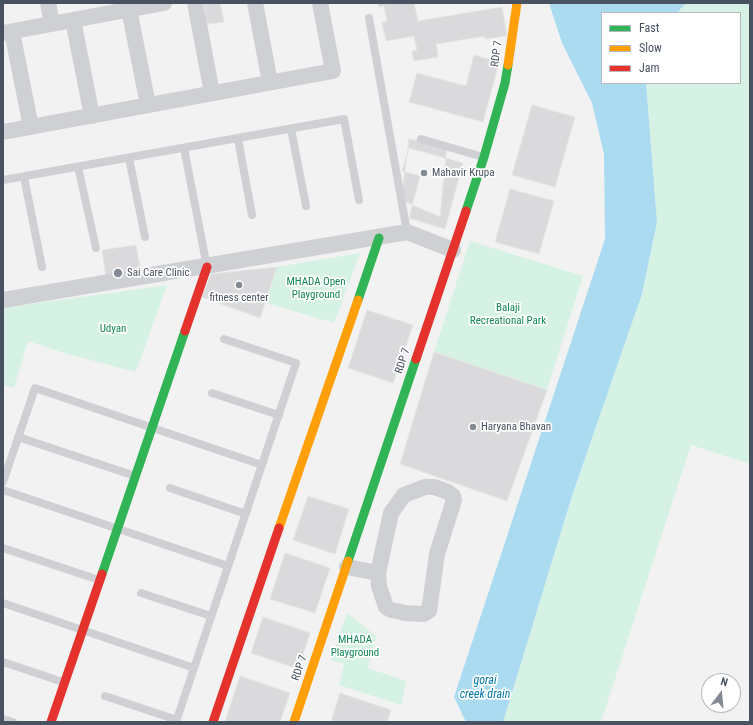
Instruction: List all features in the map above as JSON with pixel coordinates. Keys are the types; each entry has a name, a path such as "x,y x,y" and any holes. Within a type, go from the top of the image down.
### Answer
{"street":[{"path":"48,3 52,24"},
{"path":"31,127 8,32 73,20 129,6 164,3"},
{"path":"195,3 212,93"},
{"path":"255,3 270,82"},
{"path":"3,132 333,71 320,3"},
{"name":"RDP 7","path":"294,722 368,506 484,157 505,83 517,3"},
{"path":"129,6 148,105"},
{"path":"73,20 92,116"},
{"path":"3,300 207,267 407,232 453,250"},
{"path":"213,722 379,238"},
{"path":"51,722 207,267"},
{"path":"425,487 434,487 453,496 454,500 437,554 429,611 424,614 405,613 391,610 386,607 379,586 378,573 391,513 404,495 425,487"},
{"path":"368,506 391,513"},
{"path":"347,567 378,573"}],"lane":[{"path":"369,18 407,232"},
{"path":"3,180 344,120 360,200"},
{"path":"291,129 306,206"},
{"path":"421,138 484,157"},
{"path":"238,139 252,215"},
{"path":"184,148 207,267"},
{"path":"129,158 144,237"},
{"path":"78,167 96,248"},
{"path":"24,177 42,267"},
{"path":"105,696 176,721 296,364 224,339"},
{"path":"3,482 35,388 262,465"},
{"path":"212,393 279,415"},
{"path":"18,437 135,476"},
{"path":"170,488 246,514"},
{"path":"3,490 228,566"},
{"path":"3,548 100,580"},
{"path":"141,593 211,616"},
{"path":"3,603 194,668"},
{"path":"3,662 65,682"},
{"path":"3,719 13,722"}],"green space":[{"path":"686,3 750,3 750,464 691,445 601,722 503,722 572,496 642,294 657,222 646,84 741,84 741,12 678,12"},
{"name":"Balaji Recreational Park","path":"470,241 583,276 547,390 434,352"},
{"name":"MHADA Open Playground","path":"360,253 334,323 266,303 277,267"},
{"name":"Udyan","path":"167,285 136,372 67,354 28,341 14,388 3,385 3,308"},
{"name":"MHADA Playground","path":"347,613 376,636 368,668 406,681 401,705 339,685 344,664 331,660"}],"water":[{"name":"gorai creek drain","path":"549,3 686,3 678,12 601,12 601,84 646,84 657,222 642,294 572,496 503,722 466,722 454,697 605,239 604,154 592,103 562,43"}],"building":[{"path":"204,3 220,3 224,22 207,24"},
{"path":"378,3 414,3 418,21 502,7 507,36 485,39 485,36 436,44 438,57 414,61 412,51 417,50 414,36 386,41 382,22 387,21 384,6 379,7"},
{"path":"474,55 499,62 483,122 409,102 417,73 466,86"},
{"path":"532,105 575,117 555,187 512,175"},
{"name":"Mahavir Krupa","path":"409,139 447,146 440,217 401,200"},
{"name":"Mahavir Krupa","path":"409,148 463,163 445,229 409,218 420,176 402,171"},
{"path":"510,189 554,201 539,254 495,242"},
{"path":"136,245 141,273 106,278 102,250"},
{"name":"fitness center","path":"277,267 260,318 202,297 211,274"},
{"path":"367,310 413,325 393,383 348,368"},
{"name":"Haryana Bhavan","path":"434,352 547,390 507,501 400,464"},
{"path":"308,496 349,509 335,554 293,540"},
{"path":"285,553 330,568 315,613 270,599"},
{"path":"263,617 310,633 298,669 251,653"},
{"path":"240,676 290,693 280,722 225,722"},
{"path":"340,693 391,710 387,722 331,722"}],"traffic: fast":[{"path":"466,211 484,157 505,83 508,65"},
{"path":"358,300 379,238"},
{"path":"102,574 185,331"},
{"path":"348,561 416,359"}],"traffic: slow":[{"path":"508,65 517,3"},
{"path":"279,528 358,300"},
{"path":"294,722 348,561"}],"traffic: jam":[{"path":"416,359 466,211"},
{"path":"185,331 207,267"},
{"path":"213,722 279,528"},
{"path":"51,722 102,574"}],"place":[{"name":"Mahavir Krupa","path":"424,173"},
{"name":"Sai Care Clinic","path":"118,273"},
{"name":"fitness center","path":"239,285"},
{"name":"Haryana Bhavan","path":"473,427"}]}
